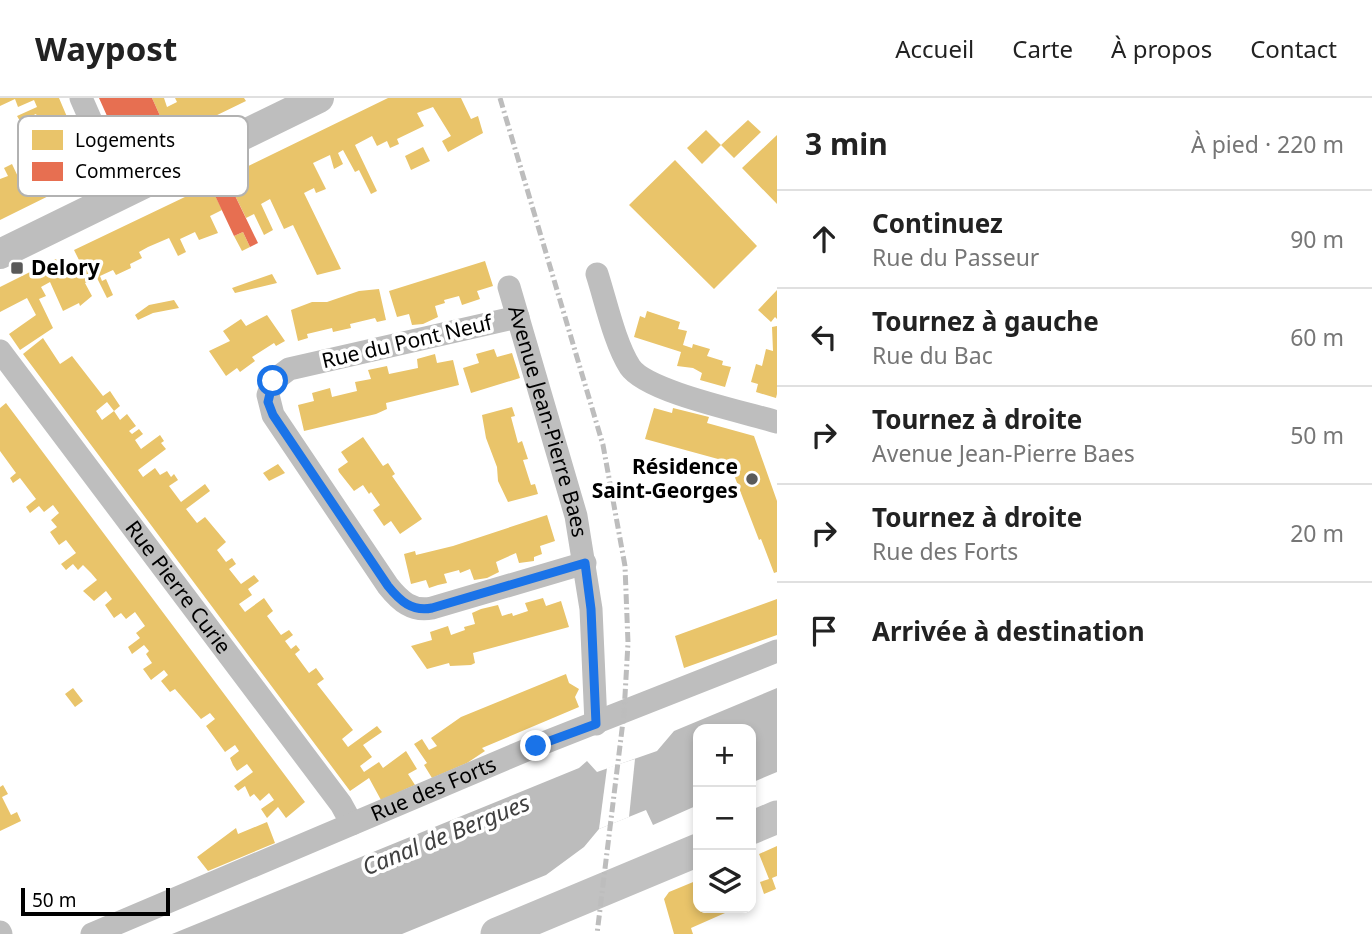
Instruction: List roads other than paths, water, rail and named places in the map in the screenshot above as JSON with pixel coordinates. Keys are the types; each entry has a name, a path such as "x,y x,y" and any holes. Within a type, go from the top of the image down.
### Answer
{"main road":[{"path":"756,826 777,817"},
{"path":"497,934 693,852"}],"street":[{"path":"80,98 88,116"},
{"path":"248,130 305,101"},
{"path":"0,254 119,196"},
{"path":"597,274 626,358 641,379 777,422"},
{"name":"Avenue Jean-Pierre Baes","path":"509,287 570,490 585,563 591,609 596,724"},
{"name":"Rue du Pont Neuf","path":"518,317 289,369 273,381 268,395 273,415 394,593 412,608 432,608 585,563"},
{"name":"Rue Pierre Curie","path":"0,351 341,803 352,824"},
{"name":"Rue des Forts","path":"92,934 536,746 777,651"}],"water":[{"name":"Canal de Bergues","path":"777,688 777,772 756,781 756,724 693,724 693,807 653,825 646,810 599,829 584,847 546,875 402,934 172,934 579,768 587,761 597,772 657,751 674,731"}],"railway":[{"path":"500,98 603,445 625,566 628,643 624,713 597,934"}],"place":[{"name":"Delory","path":"17,268"},
{"name":"Résidence Saint-Georges","path":"752,479"}]}
